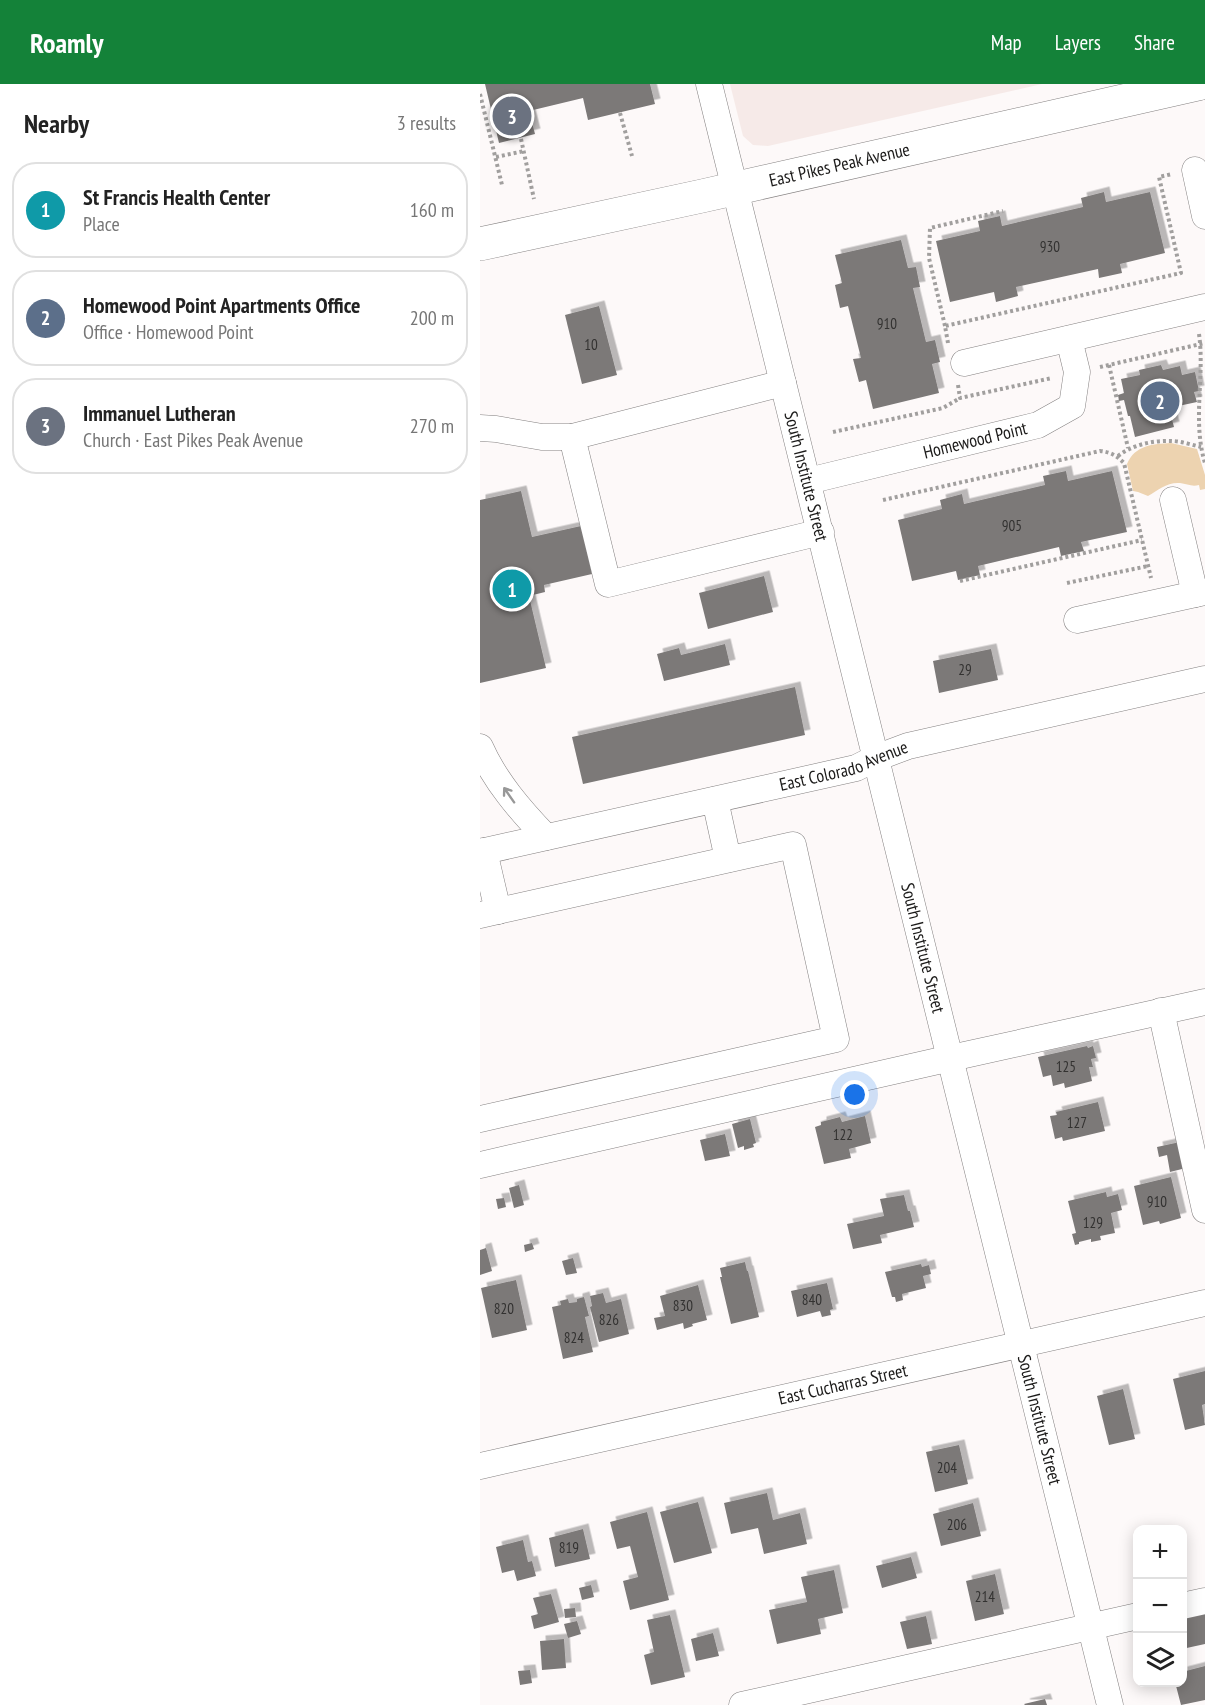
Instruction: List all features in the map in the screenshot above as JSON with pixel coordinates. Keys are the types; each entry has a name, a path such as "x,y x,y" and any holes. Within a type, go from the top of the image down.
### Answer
{"main road":[{"name":"East Pikes Peak Avenue","path":"480,244 1198,84"}],"street":[{"name":"South Institute Street","path":"709,84 1110,1705"},
{"path":"1195,170 1205,216"},
{"path":"964,363 1199,309"},
{"name":"Homewood Point","path":"808,481 1038,425 1072,406 1077,372 1069,339"},
{"path":"480,429 496,429 542,437 572,437 783,383"},
{"path":"572,437 608,584 820,532"},
{"path":"1077,620 1200,593 1173,500"},
{"name":"East Colorado Avenue","path":"482,852 856,768 908,746 1205,679"},
{"path":"480,747 487,763 521,812 546,837"},
{"path":"714,800 728,859"},
{"path":"480,1119 836,1039 793,845 489,913 482,852"},
{"path":"480,1165 1205,1002"},
{"path":"1161,1011 1205,1210"},
{"name":"East Cucharras Street","path":"480,1466 1205,1303"},
{"path":"1187,1605 1205,1601"},
{"path":"742,1705 1133,1617"}],"path":[{"path":"480,94 502,185"},
{"path":"620,113 632,156"},
{"path":"521,139 534,198"},
{"path":"496,157 524,151"},
{"path":"945,326 929,258 930,228 1003,211"},
{"path":"1199,309 1203,370 1200,396 1201,447 1205,463"},
{"path":"1109,365 1128,448"},
{"path":"834,432 943,408 960,398"},
{"path":"1118,456 1128,448 1144,444 1174,441 1201,447"},
{"path":"883,500 1100,451 1110,452 1124,463 1157,602"},
{"path":"960,581 1142,540"},
{"path":"1067,583 1148,566"}],"shaded area":[{"path":"730,84 1042,84 768,146 753,145 743,136"},
{"path":"1171,443 1197,449 1205,475 1205,489 1200,490 1199,485 1175,483 1148,496 1133,491 1127,464 1130,458 1145,447"}],"building":[{"path":"485,84 650,84 655,104 588,120 583,98 529,111 535,134 499,143"},
{"path":"1104,192 1106,202 1150,192 1165,253 1120,264 1122,273 1099,278 1098,269 1016,287 1018,296 996,302 994,292 950,302 936,241 980,231 978,221 1000,216 1002,226 1083,207 1081,198"},
{"path":"901,240 908,268 916,267 920,287 913,288 926,342 935,340 940,362 932,364 939,393 873,409 866,380 859,382 853,359 861,358 848,306 840,308 835,285 842,283 835,255"},
{"path":"599,306 617,375 582,384 565,315"},
{"path":"1161,365 1163,370 1180,366 1182,375 1195,372 1199,391 1194,392 1197,402 1169,408 1174,427 1135,437 1124,400 1119,401 1118,395 1124,393 1121,379 1140,375 1139,370"},
{"path":"1066,471 1068,481 1112,471 1127,532 1081,542 1084,551 1061,556 1059,547 978,566 980,575 958,580 956,571 912,581 898,520 942,509 940,500 962,494 964,504 1045,485 1043,476"},
{"path":"521,491 532,537 581,526 592,574 544,585 545,592 529,596 546,668 480,683 480,500"},
{"path":"764,576 773,612 708,629 699,593"},
{"path":"725,644 730,665 664,681 657,654 679,648 681,655"},
{"path":"991,649 998,680 939,693 933,661"},
{"path":"795,687 805,735 583,784 572,737"},
{"path":"1087,1046 1088,1048 1093,1046 1096,1058 1091,1059 1093,1067 1089,1067 1092,1081 1065,1088 1064,1083 1053,1086 1051,1075 1043,1077 1038,1057"},
{"path":"1098,1102 1105,1131 1063,1141 1062,1137 1055,1139 1050,1116 1057,1115 1056,1112"},
{"path":"865,1116 871,1143 849,1149 851,1158 824,1164 815,1127 821,1125 821,1122 840,1117 842,1122"},
{"path":"750,1119 756,1143 753,1144 754,1147 744,1150 744,1146 738,1148 732,1124"},
{"path":"725,1134 730,1156 705,1161 700,1140"},
{"path":"1180,1142 1186,1168 1170,1172 1167,1155 1159,1157 1157,1147"},
{"path":"1171,1177 1181,1218 1160,1224 1159,1221 1143,1225 1134,1186"},
{"path":"519,1185 524,1205 514,1208 509,1188"},
{"path":"1106,1192 1107,1197 1118,1194 1122,1210 1111,1213 1115,1233 1100,1236 1101,1240 1091,1242 1091,1239 1075,1245 1072,1234 1076,1233 1068,1201"},
{"path":"904,1195 914,1227 880,1235 882,1243 853,1249 847,1224 884,1216 880,1199"},
{"path":"504,1198 506,1207 498,1209 496,1199"},
{"path":"532,1243 534,1249 525,1252 524,1245"},
{"path":"486,1248 492,1271 480,1275 480,1250"},
{"path":"573,1258 577,1273 566,1275 562,1261"},
{"path":"745,1262 759,1317 731,1324 720,1268"},
{"path":"921,1264 922,1267 929,1265 931,1274 923,1276 926,1288 902,1294 903,1300 896,1302 895,1297 892,1297 885,1272"},
{"path":"516,1280 527,1330 492,1338 481,1288"},
{"path":"827,1283 833,1309 830,1310 831,1315 822,1317 820,1311 797,1317 791,1291"},
{"path":"698,1285 707,1320 684,1329 683,1323 657,1330 654,1318 665,1316 660,1296"},
{"path":"603,1293 606,1303 621,1299 629,1334 599,1342 590,1307 592,1306 590,1296"},
{"path":"584,1297 589,1316 585,1317 593,1352 563,1359 552,1307 561,1305 560,1301 568,1299 569,1303 577,1302 577,1299"},
{"path":"1205,1371 1205,1404 1202,1405 1205,1425 1185,1430 1173,1379"},
{"path":"1123,1389 1135,1439 1109,1445 1097,1396"},
{"path":"959,1445 968,1484 935,1492 926,1452"},
{"path":"767,1493 773,1520 800,1513 807,1544 764,1554 758,1528 731,1534 724,1503"},
{"path":"698,1502 712,1553 674,1563 660,1512"},
{"path":"973,1503 981,1536 941,1546 933,1514"},
{"path":"647,1512 669,1600 630,1610 623,1581 638,1577 630,1546 617,1549 610,1522"},
{"path":"583,1529 590,1559 555,1567 549,1538"},
{"path":"523,1540 528,1562 532,1561 536,1576 517,1581 514,1570 502,1573 496,1547"},
{"path":"911,1557 917,1578 882,1588 876,1566"},
{"path":"834,1570 843,1613 818,1619 821,1634 777,1644 769,1610 807,1602 801,1577"},
{"path":"995,1574 1004,1614 975,1621 966,1581"},
{"path":"591,1585 594,1597 582,1600 579,1588"},
{"path":"551,1594 559,1622 534,1629 531,1616 538,1614 533,1598"},
{"path":"575,1608 576,1617 565,1618 564,1609"},
{"path":"1205,1612 1205,1644 1187,1648 1187,1616"},
{"path":"670,1615 685,1677 651,1685 644,1655 654,1652 647,1620"},
{"path":"926,1616 932,1644 907,1649 900,1622"},
{"path":"577,1621 581,1634 568,1638 564,1624"},
{"path":"713,1633 719,1656 696,1661 691,1639"},
{"path":"564,1639 566,1668 542,1670 540,1641"},
{"path":"1205,1666 1205,1700 1181,1705 1176,1687 1187,1687 1187,1671"},
{"path":"530,1670 532,1683 520,1685 518,1671"},
{"path":"1045,1699 1047,1705 1024,1704"}],"place":[{"name":"Immanuel Lutheran","path":"512,116"},
{"name":"Homewood Point Apartments Office","path":"1160,401"},
{"name":"St Francis Health Center","path":"512,589"}]}
